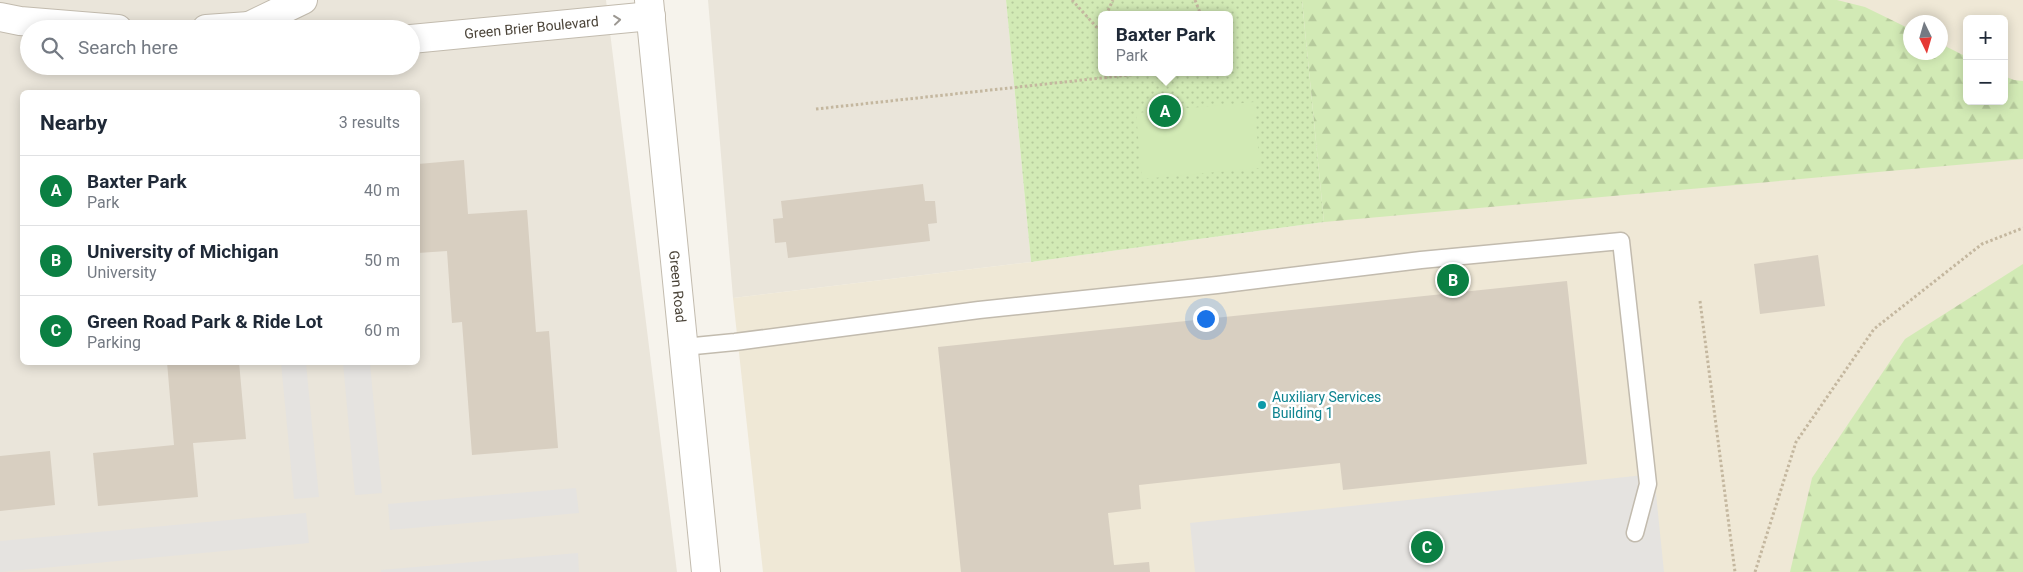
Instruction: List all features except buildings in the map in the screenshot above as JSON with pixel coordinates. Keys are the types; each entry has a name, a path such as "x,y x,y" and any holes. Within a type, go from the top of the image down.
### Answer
{"street":[{"path":"268,20 303,0"},
{"name":"Green Brier Boulevard","path":"420,39 650,8"},
{"name":"Green Road","path":"650,8 706,572"},
{"path":"0,16 20,21"}],"lane":[{"path":"684,347 979,310 1217,285 1420,260 1621,241 1648,484 1635,533"}],"path":[{"path":"1072,0 1098,29"},
{"path":"816,109 1109,76"},
{"path":"1755,572 1796,442 1874,329 1982,244 2023,228"},
{"path":"1700,301 1735,572"}],"shaded area":[{"path":"0,0 606,0 677,572 0,572"},
{"path":"708,0 1006,0 1031,262 733,298"},
{"path":"1302,0 2023,0 2023,572 763,572 733,298 1031,262 1324,222"},
{"path":"281,365 306,365 319,497 294,499"},
{"path":"343,365 370,365 382,493 355,495"},
{"path":"1654,474 1664,572 1195,572 1190,523"},
{"path":"576,488 579,513 390,530 388,504"},
{"path":"306,513 309,543 0,572 0,541"},
{"path":"578,553 579,572 381,572 381,570"}],"green space":[{"path":"1006,0 1302,0 1324,222 1031,262"},
{"path":"1302,0 1837,0 1865,7 1903,26 1903,60 1948,60 1948,48 1963,55 1963,105 2008,105 2008,78 2023,81 2023,159 1324,222"},
{"path":"1254,102 1260,168 1142,179 1136,113"},
{"path":"2023,264 2023,572 1790,572 1812,478 1905,339"}],"place":[{"name":"Baxter Park","path":"1165,111"},
{"name":"University of Michigan","path":"1453,280"},
{"name":"Auxiliary Services Building 1","path":"1262,405"},
{"name":"Green Road Park & Ride Lot","path":"1427,547"}]}
